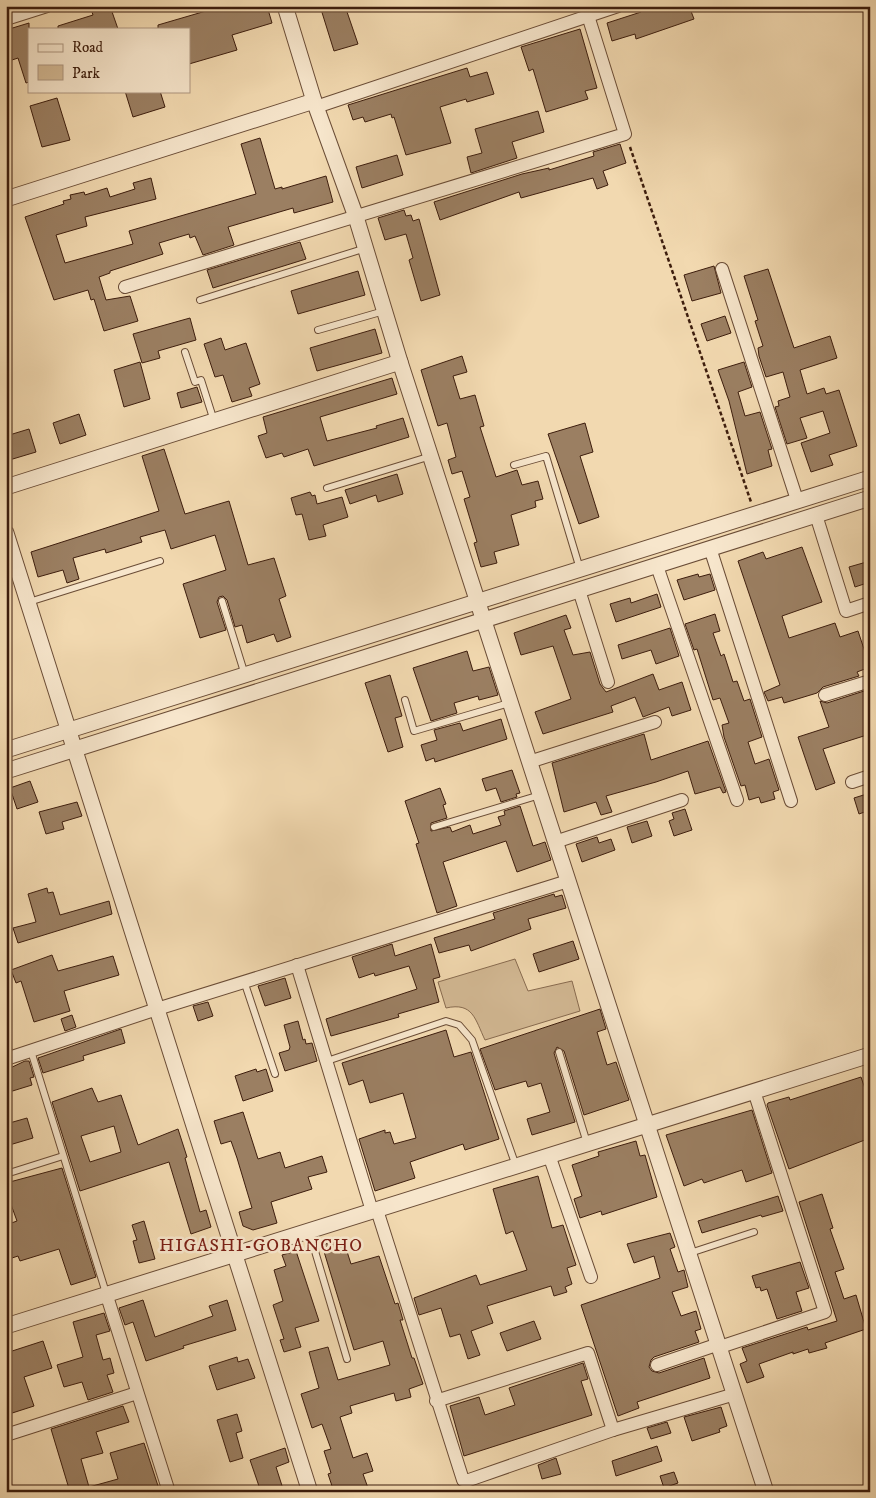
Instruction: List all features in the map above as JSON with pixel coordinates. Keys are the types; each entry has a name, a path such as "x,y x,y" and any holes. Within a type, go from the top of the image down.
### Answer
{"street":[{"path":"6,20 47,6"},
{"path":"285,6 315,104 356,217 400,362 766,1492"},
{"path":"6,199 315,104 586,11 618,6"},
{"path":"125,287 625,134 586,11"},
{"path":"722,269 797,500"},
{"path":"6,487 400,362"},
{"path":"6,750 870,478"},
{"path":"6,771 870,498"},
{"path":"816,515 846,611 870,603"},
{"path":"6,533 310,1492"},
{"path":"710,548 791,801"},
{"path":"657,566 737,800"},
{"path":"579,590 608,682"},
{"path":"825,695 870,681"},
{"path":"529,762 655,722"},
{"path":"852,782 870,776"},
{"path":"555,842 682,800"},
{"path":"9,1059 157,1009 568,881"},
{"path":"297,965 374,1211 463,1480 469,1480 613,1430 735,1394"},
{"path":"6,1326 106,1293 870,1055"},
{"path":"657,1365 825,1312 754,1091"},
{"path":"550,1155 591,1277"},
{"path":"106,1293 169,1492"},
{"path":"436,1401 588,1353 613,1430"},
{"path":"6,1435 137,1393"}],"lane":[{"path":"200,300 366,248"},
{"path":"318,330 385,310"},
{"path":"186,352 195,382 201,380 214,421"},
{"path":"327,488 431,456"},
{"path":"514,465 546,456 580,569"},
{"path":"28,602 160,561"},
{"path":"222,601 245,675"},
{"path":"405,700 414,731 510,703"},
{"path":"434,827 540,795"},
{"path":"244,982 275,1074"},
{"path":"326,1061 446,1021 458,1025 472,1040 516,1166"},
{"path":"6,1042 9,1059"},
{"path":"31,1052 106,1293"},
{"path":"559,1052 587,1143"},
{"path":"6,1174 64,1156"},
{"path":"309,1231 348,1359"},
{"path":"690,1254 754,1232"}],"path":[{"path":"625,134 754,513"}],"green space":[{"path":"515,959 528,991 572,981 580,1011 485,1040 475,1019 468,1010 455,1007 446,1008 438,982"}],"building":[{"path":"90,6 110,6 118,28 58,28 58,26 93,15"},
{"path":"223,6 267,6 272,23 232,35 237,50 190,64 190,28 158,28 158,25"},
{"path":"320,6 345,6 358,44 334,51"},
{"path":"653,6 689,6 694,19 636,39 635,34 612,41 607,23"},
{"path":"29,23 28,82 26,83 18,58 6,62 6,30"},
{"path":"580,29 597,88 585,91 588,99 546,112 533,69 529,71 521,47"},
{"path":"467,68 470,77 487,72 494,94 467,102 466,99 440,107 451,143 406,155 394,117 392,118 391,114 365,122 363,117 353,120 348,105"},
{"path":"125,92 160,92 165,107 133,117"},
{"path":"57,98 70,140 42,147 30,106"},
{"path":"538,111 544,132 512,142 517,158 471,173 467,157 482,153 475,129"},
{"path":"260,138 275,189 282,187 282,189 326,176 333,202 294,213 293,208 228,227 234,245 203,255 195,236 190,238 189,234 159,243 163,254 110,271 110,273 99,277 106,300 130,296 138,321 104,331 94,299 91,300 88,290 54,300 25,217 64,204 63,201 71,199 70,195 84,192 85,195 107,188 110,197 135,189 133,183 151,178 156,199 85,217 87,226 56,235 65,263 133,244 129,231 256,194 241,144"},
{"path":"620,144 626,163 603,171 608,185 597,189 593,178 521,198 519,192 440,220 434,202 522,174 549,168 549,170 594,156 593,152"},
{"path":"397,155 403,175 362,188 356,167"},
{"path":"404,210 406,216 411,215 413,221 419,219 440,295 421,301 409,260 413,258 406,234 385,240 378,218"},
{"path":"300,242 306,259 213,288 207,270"},
{"path":"714,266 721,293 692,301 684,275"},
{"path":"768,269 794,348 830,336 837,358 800,370 807,394 824,388 826,394 839,390 857,446 829,455 833,465 811,472 801,443 830,433 823,411 800,418 807,438 787,444 775,407 779,406 778,401 790,397 783,372 766,377 759,356 758,348 763,346 755,321 758,320 744,276"},
{"path":"358,271 365,295 298,314 291,291"},
{"path":"725,316 731,333 707,341 701,324"},
{"path":"190,318 196,340 158,351 160,358 142,363 133,334"},
{"path":"375,329 382,353 317,371 310,348"},
{"path":"221,338 225,350 246,343 260,384 249,388 252,396 232,402 223,375 215,377 204,344"},
{"path":"462,356 467,372 453,376 460,399 475,395 484,426 480,427 496,477 517,470 522,485 538,481 543,499 535,501 536,507 511,515 519,545 494,552 497,563 481,567 474,543 477,542 464,499 470,497 462,471 452,474 448,460 456,457 447,423 438,426 421,370"},
{"path":"140,362 150,399 124,407 114,370"},
{"path":"744,362 752,387 738,392 745,416 760,412 772,449 768,450 772,466 747,474 729,401 718,370"},
{"path":"392,378 397,394 320,417 327,441 377,428 376,426 403,418 409,437 314,466 308,449 284,457 282,453 266,458 258,436 267,433 263,417"},
{"path":"197,387 202,402 181,408 177,393"},
{"path":"79,414 86,435 60,444 53,423"},
{"path":"585,423 593,452 580,456 599,517 579,524 548,434"},
{"path":"29,429 36,452 6,461 6,436"},
{"path":"164,449 185,514 229,501 248,565 274,558 286,596 279,599 291,637 277,642 274,634 247,643 242,625 235,627 227,600 223,596 219,597 217,602 226,630 200,638 183,584 226,570 215,535 171,549 165,530 140,537 142,542 106,553 105,549 73,558 79,579 67,583 63,570 38,577 31,552 159,511 142,456"},
{"path":"397,474 403,494 378,502 376,495 350,504 345,490"},
{"path":"310,492 312,496 315,495 317,504 342,497 348,517 323,525 326,536 309,540 302,514 296,515 291,498"},
{"path":"802,547 822,602 782,616 789,638 835,623 840,637 858,631 866,655 870,654 870,667 857,672 859,676 823,687 817,693 784,703 782,697 768,701 764,692 780,685 738,561 763,552 766,559"},
{"path":"870,561 870,582 855,587 849,567"},
{"path":"698,574 699,577 710,574 715,590 684,600 677,580"},
{"path":"657,594 661,607 616,622 610,604 630,598 631,603"},
{"path":"715,614 720,631 713,633 721,656 724,654 733,682 737,681 744,701 750,699 762,737 748,742 755,764 769,759 779,790 773,792 775,799 761,803 759,797 749,800 745,785 741,786 724,737 722,725 729,723 720,698 713,700 697,649 694,650 685,624"},
{"path":"566,615 571,628 564,630 573,655 590,652 600,684 606,692 653,674 659,690 682,682 691,710 672,716 669,707 643,717 635,697 611,706 613,712 543,734 535,712 571,699 553,646 521,655 514,633"},
{"path":"670,628 679,656 656,664 651,650 622,659 618,645"},
{"path":"467,651 473,671 489,667 498,695 479,700 478,696 454,703 457,713 431,721 413,668"},
{"path":"390,675 402,716 395,718 403,747 388,752 365,683"},
{"path":"864,691 865,694 870,692 870,734 823,749 835,783 816,790 798,737 829,727 820,701 827,703"},
{"path":"501,719 507,739 435,762 434,758 426,761 421,745 437,740 434,730 460,723 463,731"},
{"path":"644,734 651,760 708,741 726,792 723,793 720,787 695,794 688,771 606,796 612,812 601,815 596,802 564,812 552,763"},
{"path":"512,770 520,793 516,794 517,797 501,802 496,788 486,791 482,779"},
{"path":"30,781 38,802 17,809 10,788"},
{"path":"440,788 446,804 443,805 447,818 431,823 431,831 450,827 452,832 470,825 473,834 501,825 498,817 505,815 504,811 520,806 533,846 545,842 551,860 517,872 506,841 443,862 457,906 437,913 416,844 419,843 405,801"},
{"path":"870,793 870,810 859,814 854,798"},
{"path":"77,802 82,816 62,822 64,829 46,834 39,812"},
{"path":"685,809 692,830 674,836 669,821 674,819 672,813"},
{"path":"647,821 652,836 632,843 627,827"},
{"path":"597,837 599,843 611,839 615,850 582,862 576,844"},
{"path":"47,888 48,893 53,892 60,915 109,901 112,914 18,943 13,928 36,922 28,894"},
{"path":"554,894 555,897 562,895 566,908 528,919 531,929 471,951 469,945 439,953 434,938 495,919 493,913"},
{"path":"573,941 579,959 539,972 533,954"},
{"path":"392,944 395,956 431,944 440,977 433,979 439,1002 398,1014 399,1017 331,1036 326,1019 417,989 409,966 375,976 374,973 359,978 352,957"},
{"path":"52,955 58,971 113,956 119,975 64,991 70,1011 34,1022 21,981 16,983 11,970"},
{"path":"285,978 291,998 265,1006 258,986"},
{"path":"208,1002 213,1016 198,1021 193,1006"},
{"path":"600,1009 606,1029 597,1032 607,1065 616,1062 629,1100 584,1115 564,1051 557,1047 554,1053 575,1122 532,1135 527,1119 550,1112 541,1083 528,1087 526,1081 495,1090 480,1049"},
{"path":"72,1015 76,1027 65,1031 61,1019"},
{"path":"298,1021 303,1040 305,1039 306,1044 312,1043 317,1061 285,1071 279,1053 289,1050 290,1047 284,1025"},
{"path":"121,1029 125,1043 83,1056 84,1060 43,1073 38,1058"},
{"path":"446,1030 454,1057 471,1052 499,1139 465,1150 463,1144 410,1162 415,1178 375,1191 359,1139 385,1130 385,1133 390,1132 394,1144 416,1138 403,1093 370,1103 363,1080 349,1085 342,1063"},
{"path":"29,1061 34,1077 30,1078 32,1085 6,1093 6,1070"},
{"path":"256,1069 257,1072 266,1069 273,1091 243,1101 235,1076"},
{"path":"861,1077 870,1103 870,1138 789,1169 767,1105 768,1103 789,1097 790,1100"},
{"path":"92,1088 98,1102 121,1095 138,1145 178,1129 187,1157 185,1158 200,1212 206,1210 211,1227 191,1234 169,1162 80,1191 52,1102","holes":["114,1126 121,1152 90,1162 81,1136"]},
{"path":"752,1110 772,1173 746,1182 742,1170 704,1183 702,1179 684,1186 666,1135"},
{"path":"243,1112 258,1159 280,1152 285,1168 322,1156 327,1172 308,1177 312,1189 271,1202 277,1223 253,1230 243,1226 239,1212 252,1208 231,1141 221,1144 214,1121"},
{"path":"27,1118 33,1138 6,1146 6,1124"},
{"path":"636,1141 640,1156 645,1155 657,1197 602,1215 601,1211 580,1218 574,1199 582,1196 572,1165 599,1156 598,1152"},
{"path":"62,1168 96,1277 71,1285 59,1249 20,1261 18,1256 6,1260 6,1225 17,1221 9,1199 6,1200 6,1183"},
{"path":"538,1176 552,1228 563,1225 576,1265 567,1268 572,1284 565,1287 567,1292 554,1296 551,1286 487,1306 493,1323 471,1331 480,1355 468,1359 460,1334 450,1337 441,1308 419,1315 414,1298 476,1275 480,1285 527,1270 513,1231 506,1234 493,1189"},
{"path":"822,1194 833,1228 830,1229 844,1269 835,1272 844,1299 856,1295 866,1329 825,1343 827,1348 809,1353 808,1349 793,1354 793,1352 759,1364 764,1377 747,1383 740,1364 747,1361 742,1348 807,1327 808,1330 837,1321 799,1202"},
{"path":"778,1196 783,1211 762,1217 761,1215 702,1233 698,1221"},
{"path":"144,1221 155,1259 139,1263 133,1241 137,1240 132,1225"},
{"path":"670,1233 675,1247 670,1249 678,1272 684,1270 688,1287 672,1292 681,1316 696,1311 701,1329 695,1331 699,1342 654,1357 649,1367 652,1371 659,1373 704,1358 710,1378 637,1402 639,1408 618,1416 581,1305 660,1278 654,1256 634,1263 627,1244"},
{"path":"343,1239 351,1264 379,1256 395,1304 398,1303 403,1320 400,1320 412,1358 414,1358 423,1384 409,1389 411,1397 396,1401 394,1393 350,1406 352,1413 340,1417 353,1458 367,1453 373,1471 363,1474 368,1488 359,1492 334,1492 328,1474 331,1473 324,1451 331,1449 322,1424 312,1428 301,1394 319,1388 309,1352 328,1347 338,1380 390,1365 383,1341 354,1350 322,1245"},
{"path":"296,1251 319,1321 295,1328 301,1347 284,1352 280,1340 284,1339 273,1305 283,1301 274,1270 286,1266 282,1255"},
{"path":"800,1262 809,1288 796,1292 802,1311 777,1319 767,1289 761,1291 760,1287 756,1288 752,1276"},
{"path":"143,1300 155,1337 213,1316 209,1306 227,1300 236,1330 183,1346 184,1348 146,1361 133,1322 125,1325 119,1308"},
{"path":"104,1313 110,1331 96,1335 103,1360 110,1358 114,1373 107,1375 113,1392 88,1400 82,1382 64,1387 57,1365 83,1357 73,1322"},
{"path":"534,1321 541,1339 507,1351 500,1333"},
{"path":"43,1341 52,1368 24,1377 34,1406 6,1415 6,1353"},
{"path":"237,1357 238,1362 248,1359 255,1378 217,1390 209,1366"},
{"path":"583,1363 588,1379 581,1381 592,1415 464,1456 450,1406 479,1397 485,1415 515,1405 509,1388"},
{"path":"123,1406 129,1422 96,1432 103,1453 81,1459 89,1487 118,1479 110,1453 144,1443 160,1492 70,1492 51,1429"},
{"path":"721,1407 727,1426 719,1429 720,1432 692,1441 684,1417"},
{"path":"237,1414 242,1431 236,1433 243,1458 230,1462 217,1420"},
{"path":"667,1422 671,1433 651,1439 647,1428"},
{"path":"657,1446 662,1461 616,1476 612,1461"},
{"path":"285,1448 289,1462 276,1467 284,1492 261,1492 250,1460"},
{"path":"556,1458 561,1474 542,1479 538,1465"},
{"path":"674,1472 678,1483 664,1488 660,1476"}],"district":[{"name":"HIGASHI-GOBANCHO","path":"261,1245"}]}
